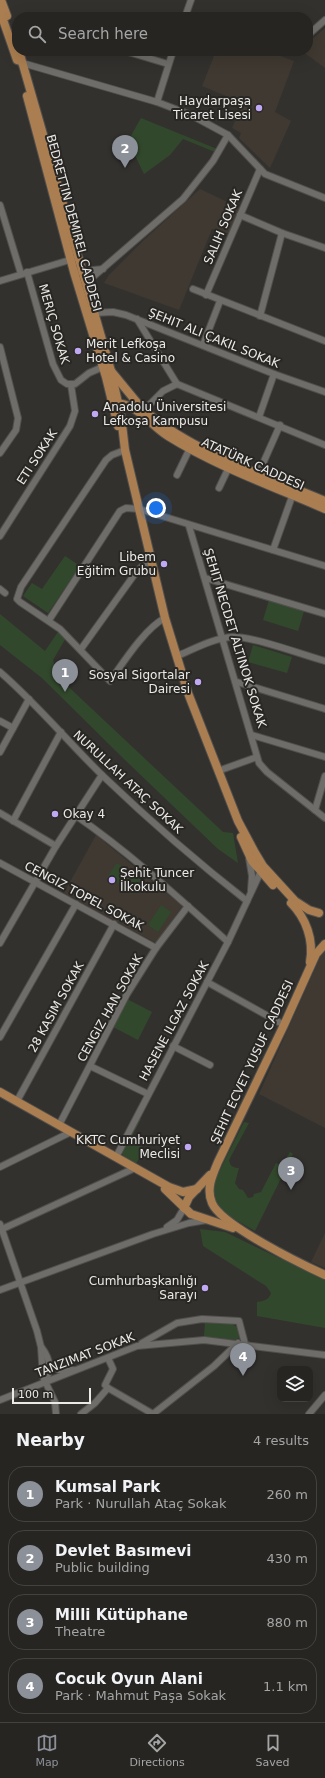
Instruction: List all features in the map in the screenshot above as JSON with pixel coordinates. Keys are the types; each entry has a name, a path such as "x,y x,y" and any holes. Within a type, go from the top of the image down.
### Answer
{"main road":[{"path":"1,0 12,31"},
{"name":"BEDRETTIN DEMIREL CADDESI","path":"0,11 12,42"},
{"name":"BEDRETTIN DEMIREL CADDESI","path":"18,56 74,264 108,367"},
{"name":"BEDRETTIN DEMIREL CADDESI","path":"19,56 20,62"},
{"name":"BEDRETTIN DEMIREL CADDESI","path":"74,264 83,273 86,283 108,367 124,442"},
{"path":"108,367 141,409"},
{"name":"BEDRETTIN DEMIREL CADDESI","path":"115,400 120,416 125,450 165,618 188,693 238,821 262,869 299,904 309,910 323,912"},
{"name":"ATATÜRK CADDESI","path":"115,400 141,409 163,426 185,439 258,476 294,492 325,509"},
{"path":"120,416 128,410 141,409"},
{"name":"ATATÜRK CADDESI","path":"141,409 158,430 229,467 258,476"},
{"name":"ATATÜRK CADDESI","path":"294,492 325,501"},
{"name":"BEDRETTIN DEMIREL CADDESI","path":"238,821 242,840 248,853 304,919 309,937"},
{"path":"308,972 311,955 309,937 310,920 314,915 323,912"},
{"name":"ŞEHIT ECVET YUSUF CADDESI","path":"184,1208 189,1197 207,1180 218,1162 284,1025 316,954 325,944"},
{"path":"0,1092 134,1168 179,1191 190,1192 197,1189"},
{"name":"ŞEHIT ECVET YUSUF CADDESI","path":"218,1162 210,1184 210,1198 213,1206 219,1214 254,1237"},
{"path":"149,1176 178,1200 184,1208 194,1216 226,1225 254,1237 325,1275"}],"street":[{"path":"188,12 191,0"},
{"path":"313,31 325,20"},
{"path":"142,56 168,64"},
{"path":"157,102 171,56"},
{"path":"20,62 157,102 194,116 228,135 260,169 273,178 325,198"},
{"path":"86,283 104,269 183,199 213,161 228,135"},
{"name":"SALIH SOKAK","path":"206,295 260,169"},
{"name":"MERIÇ SOKAK","path":"0,205 55,368 61,380 71,385"},
{"path":"240,215 282,233 325,248"},
{"path":"260,316 282,233"},
{"path":"0,281 54,264 74,264 83,273 104,269"},
{"path":"193,289 220,301 325,341"},
{"path":"203,345 220,301"},
{"path":"94,313 113,312 137,319 274,374 325,392"},
{"path":"137,319 177,384 280,425 325,445"},
{"path":"0,347 18,418 16,430 0,453"},
{"path":"71,385 77,383 92,371 108,367"},
{"path":"259,417 274,374"},
{"path":"141,409 162,391 177,384"},
{"name":"ETI SOKAK","path":"0,536 70,426 75,411 71,385"},
{"path":"258,476 280,425"},
{"path":"177,475 190,448"},
{"path":"125,450 112,455 106,460 26,580 17,596 18,601 48,620 81,649 110,681 133,650 155,625 165,618"},
{"path":"219,488 229,467"},
{"path":"274,550 294,492"},
{"path":"48,620 120,511 126,508 139,509 189,526 325,566"},
{"path":"189,526 237,682 260,766 325,818"},
{"path":"81,649 138,571 145,564 152,561"},
{"path":"205,578 325,614"},
{"path":"177,656 224,639 237,637 253,640 325,661"},
{"name":"NURULLAH ATAÇ SOKAK","path":"0,672 29,699 102,775 211,872 247,901"},
{"path":"237,682 325,709"},
{"path":"0,752 29,699"},
{"path":"0,721 13,728"},
{"path":"13,820 61,732"},
{"path":"252,735 325,757"},
{"path":"218,771 257,757"},
{"path":"0,944 56,846 102,775"},
{"path":"315,810 325,776"},
{"path":"0,813 56,846"},
{"path":"75,815 100,832 188,906 228,942"},
{"name":"HASENE ILGAZ SOKAK","path":"248,853 252,876 251,894"},
{"name":"CENGIZ TOPEL SOKAK","path":"0,863 156,948"},
{"name":"HASENE ILGAZ SOKAK","path":"116,1157 228,942 262,869"},
{"path":"0,1037 76,904"},
{"name":"CENGIZ HAN SOKAK","path":"59,1125 127,994 156,948 188,906"},
{"path":"17,1101 114,924"},
{"path":"207,982 284,1025"},
{"path":"173,1046 210,1064"},
{"path":"90,1066 148,1094"},
{"path":"0,1167 71,1132"},
{"path":"56,1414 55,1402 45,1384 42,1368 41,1347 21,1282 1,1228 134,1168"},
{"path":"153,1234 175,1222 184,1208"},
{"path":"0,1290 153,1234 189,1223 209,1220"},
{"path":"137,1346 177,1323 212,1318 239,1321 245,1344"},
{"path":"163,1332 162,1337 169,1343"},
{"name":"TANZIMAT SOKAK","path":"0,1399 45,1384 137,1346 194,1340 238,1343 324,1356"},
{"path":"108,1358 113,1369 105,1386 153,1414 214,1366 238,1343"},
{"path":"41,1347 46,1354 49,1363 49,1370 45,1384"},
{"path":"49,1363 59,1370 76,1370"},
{"path":"30,1388 37,1382 42,1368"},
{"path":"81,1414 108,1388"},
{"path":"309,1414 325,1395"}],"shaded area":[{"path":"325,28 325,68 309,56 313,56 313,39"},
{"name":"Haydarpaşa Ticaret Lisesi","path":"214,56 280,56 294,61 275,112 291,121 270,168 239,138 241,133 232,128 243,103 202,86"},
{"path":"200,189 240,208 230,234 212,229 179,310 104,283 109,275 144,240"},
{"name":"Şehit Tuncer İlkokulu","path":"96,835 182,906 156,943 64,893"},
{"path":"325,951 325,1128 259,1094 322,953"},
{"path":"325,1233 325,1268 311,1262"}],"green space":[{"path":"141,118 217,149 215,152 183,139 170,155 144,174 128,141"},
{"path":"65,556 80,566 48,613 23,596 32,583 42,589"},
{"path":"269,600 304,611 298,631 263,620"},
{"path":"0,614 45,651 60,629 67,636 53,660 58,677 223,832 233,833 238,863 218,849 42,678 0,645"},
{"path":"253,645 292,657 287,673 248,662"},
{"path":"117,863 143,881 134,894 108,876"},
{"path":"161,905 171,912 158,932 148,925"},
{"path":"127,999 152,1012 138,1040 113,1027"},
{"path":"138,1118 141,1119 132,1136 140,1141 138,1145 144,1148 135,1166 125,1161 121,1151"},
{"path":"244,1122 249,1123 229,1160 232,1166 239,1168 235,1183 239,1189 243,1190 248,1198 261,1192 276,1163 282,1165 290,1152 293,1154 255,1231 220,1211 214,1202 211,1188"},
{"path":"200,1229 225,1232 325,1280 325,1328 257,1316 257,1302 266,1300 271,1293 266,1286 203,1246"},
{"path":"205,1322 232,1324 240,1329 240,1337 235,1340 204,1337"}],"place":[{"name":"Haydarpaşa Ticaret Lisesi","path":"259,108"},
{"name":"Devlet Basımevi","path":"125,168"},
{"name":"Merit Lefkoşa Hotel & Casino","path":"78,351"},
{"name":"Anadolu Üniversitesi Lefkoşa Kampusu","path":"95,414"},
{"name":"Libem Eğitim Grubu","path":"164,564"},
{"name":"Sosyal Sigortalar Dairesi","path":"198,682"},
{"name":"Kumsal Park","path":"65,692"},
{"name":"Okay 4","path":"55,814"},
{"name":"Şehit Tuncer İlkokulu","path":"112,880"},
{"name":"KKTC Cumhuriyet Meclisi","path":"188,1147"},
{"name":"Milli Kütüphane","path":"291,1190"},
{"name":"Cumhurbaşkanlığı Sarayı","path":"205,1288"},
{"name":"Cocuk Oyun Alani","path":"243,1376"}]}
